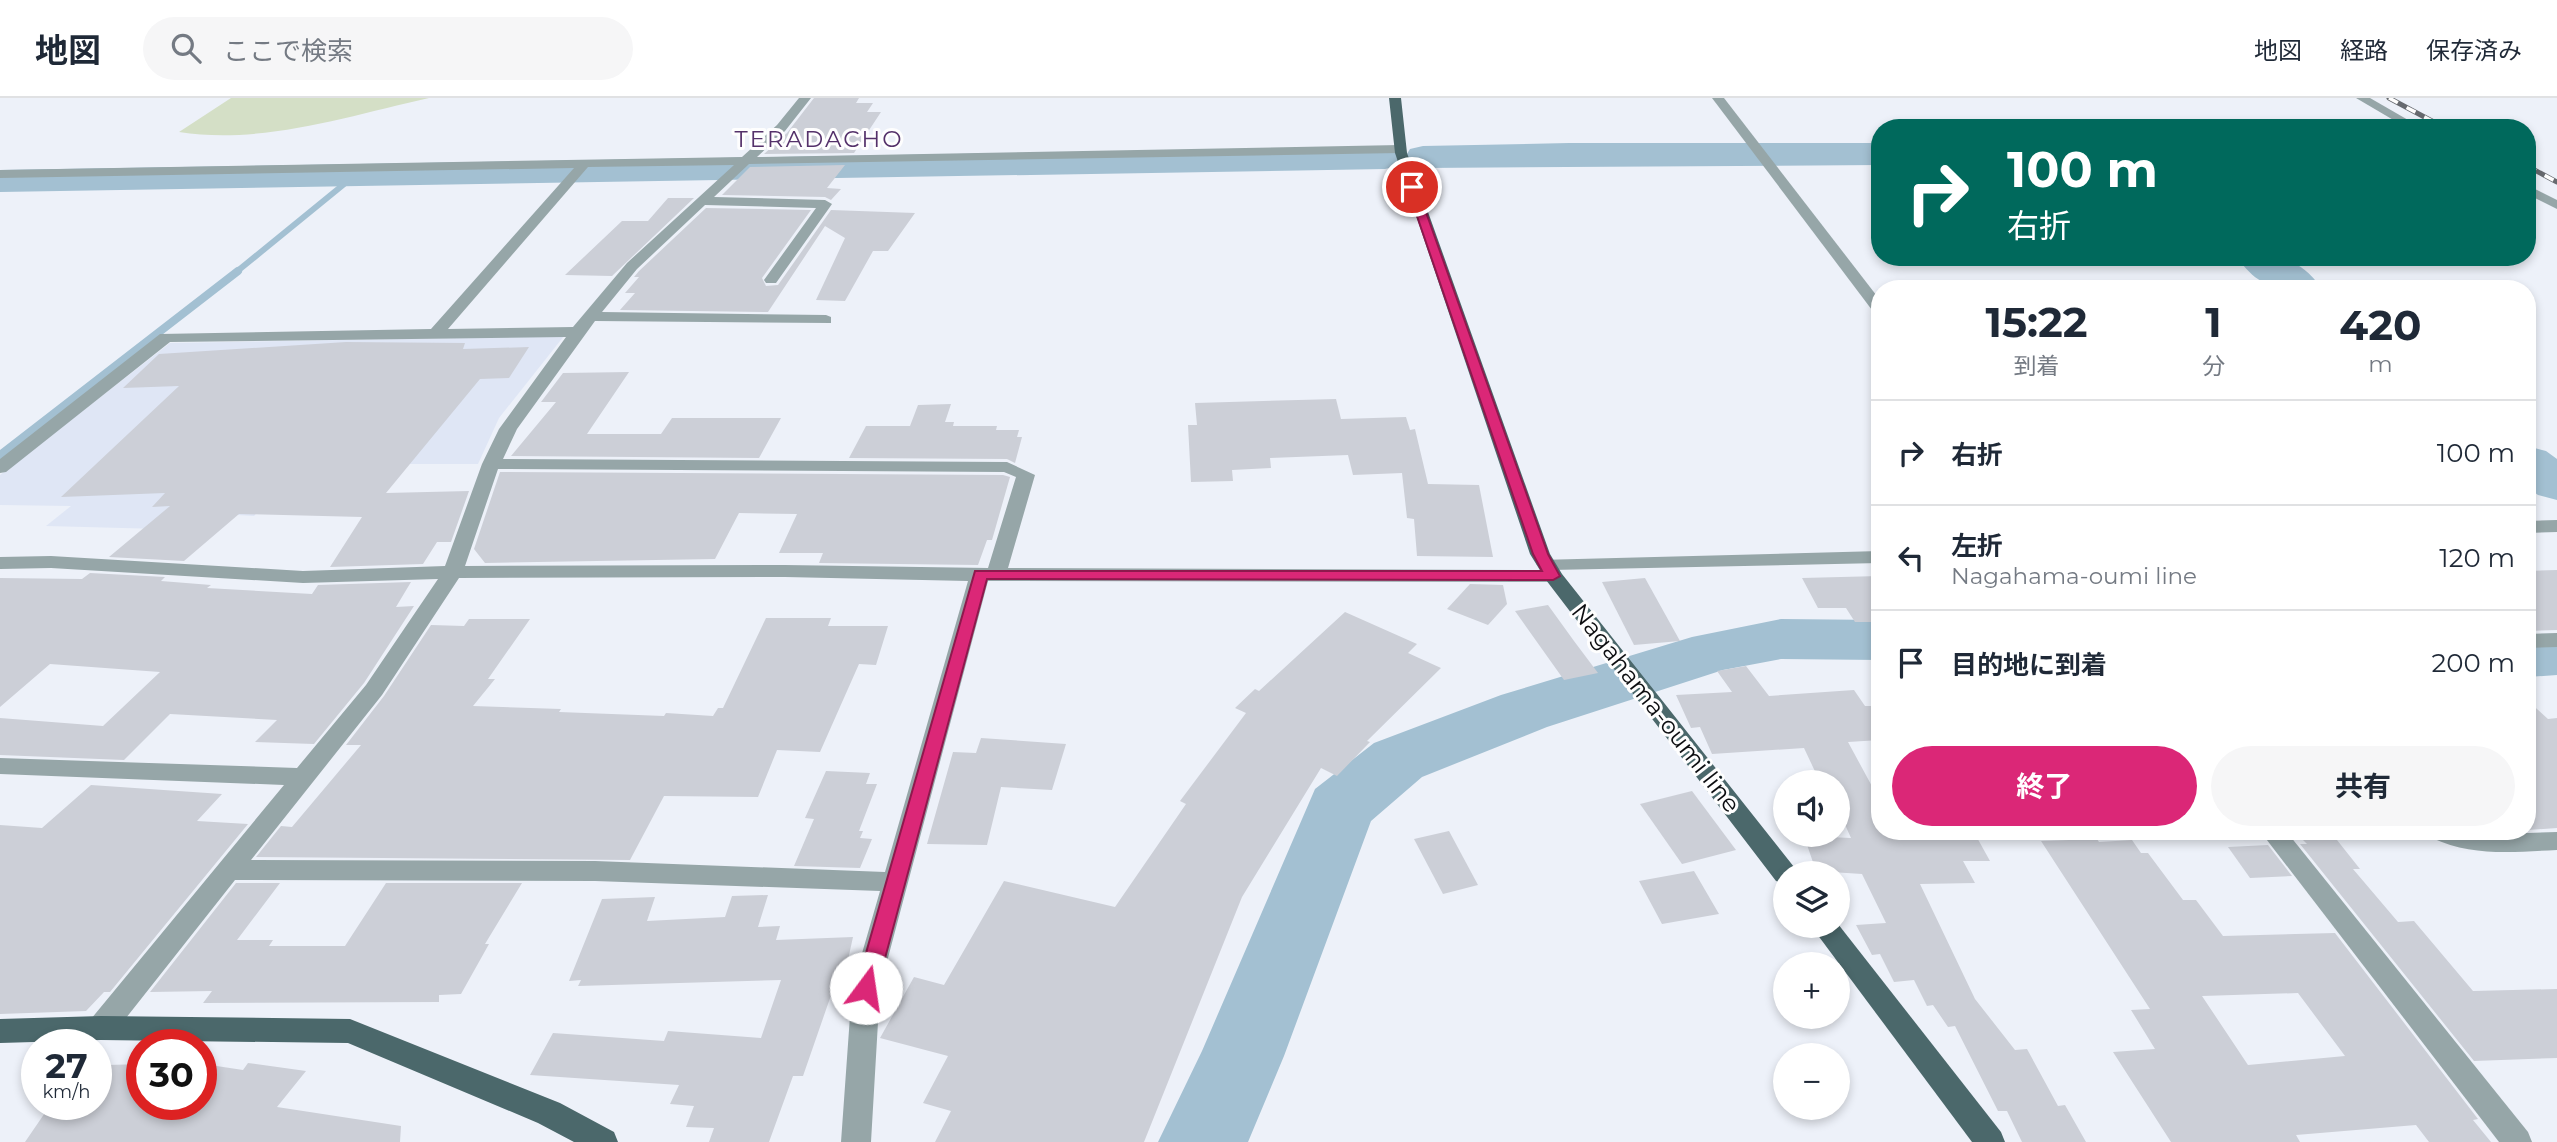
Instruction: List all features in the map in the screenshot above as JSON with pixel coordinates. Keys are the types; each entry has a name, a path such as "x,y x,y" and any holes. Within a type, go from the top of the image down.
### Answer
{"main road":[{"name":"Nagahama-oumi line","path":"1395,98 1400,149 1549,570 1775,861"},
{"path":"1833,938 1990,1142"},
{"path":"0,1031 101,1028 350,1031 549,1113 603,1142"}],"street":[{"path":"101,1028 374,690 453,572 491,464 508,429 577,332 632,266 781,128 805,98"},
{"path":"1718,98 1758,155 1871,299"},
{"path":"2362,98 2400,119"},
{"path":"0,174 739,166 1400,149"},
{"path":"436,333 580,168"},
{"path":"2536,194 2557,205"},
{"path":"700,201 825,204 771,280"},
{"path":"591,316 826,320"},
{"path":"0,468 166,337 577,332"},
{"path":"491,464 1007,467 1026,475 988,574 893,882 866,988 856,1142"},
{"path":"2536,527 2557,526"},
{"path":"0,563 51,562 303,578 453,572 785,571 988,574 1549,570 1871,556"},
{"path":"2536,641 2557,640"},
{"path":"0,766 302,777"},
{"path":"2279,840 2517,1142"},
{"path":"2466,840 2474,843 2557,841"},
{"path":"229,870 594,872 893,882"}],"shaded area":[{"path":"564,336 499,418 478,464 305,464 254,516 186,512 161,529 46,526 71,506 0,505 0,475 170,343"}],"green space":[{"path":"231,98 429,98 273,132 210,135 179,132"}],"building":[{"path":"814,98 859,98 856,103 873,103 867,112 881,112 854,153 764,154 787,133"},
{"path":"845,165 827,188 841,189 831,200 825,197 722,195 750,167"},
{"path":"668,198 694,198 612,276 565,275 622,221 648,221"},
{"path":"706,208 811,210 762,278 766,286 778,285 831,210 915,213 888,251 873,251 845,301 816,300 845,238 825,226 768,312 620,310 635,293 625,293 639,277 634,277 639,271"},
{"path":"346,342 465,343 463,349 529,347 509,378 480,379 386,493 469,491 451,542 437,542 423,564 330,567 362,517 239,514 184,561 109,557 170,506 152,507 165,493 61,497 179,386 123,388 159,354"},
{"path":"629,372 587,434 661,434 672,418 781,418 759,458 511,456 556,402 541,402 563,373"},
{"path":"1336,399 1341,419 1406,417 1410,430 1415,429 1428,484 1479,485 1493,557 1417,556 1414,519 1407,518 1402,473 1353,475 1348,455 1270,458 1271,468 1232,470 1233,481 1191,482 1188,425 1197,425 1195,403"},
{"path":"951,404 945,422 954,422 953,426 997,426 996,430 1019,430 1017,437 1022,437 1015,463 1007,459 849,458 866,426 910,426 918,405"},
{"path":"500,472 1010,477 992,540 987,540 978,565 819,563 823,553 779,553 797,514 739,513 715,559 485,563 474,549"},
{"path":"2557,570 2557,630 2536,631 2536,571"},
{"path":"90,573 165,577 161,581 211,585 207,588 312,594 318,585 411,582 396,607 414,606 364,683 314,744 255,742 277,720 170,714 124,760 0,755 0,718 103,726 160,672 50,664 0,707 0,578 82,579"},
{"path":"1871,576 1871,622 1855,622 1846,608 1818,608 1802,578"},
{"path":"1645,578 1680,641 1634,645 1602,582"},
{"path":"1470,584 1503,585 1507,604 1488,625 1447,609"},
{"path":"1548,605 1598,673 1564,680 1515,611"},
{"path":"1345,612 1417,644 1408,653 1441,668 1367,741 1370,742 1337,776 1321,768 1242,897 1144,1142 935,1142 951,1111 923,1103 948,1056 880,1038 914,977 944,985 1004,881 1115,907 1186,804 1180,801 1246,713 1235,708 1255,689 1259,691"},
{"path":"766,618 831,618 828,626 888,626 876,665 859,664 820,752 777,750 758,797 664,796 630,860 256,857 281,826 292,827 361,745 346,745 384,696 431,625 464,626 469,619 530,619 488,679 495,679 473,706 561,709 559,712 713,716 718,708 723,708"},
{"path":"1746,666 1769,696 1854,690 1865,706 1871,706 1871,741 1848,742 1871,784 1871,840 1978,840 1990,861 1963,861 1975,883 1920,884 1975,999 2015,1050 2027,1049 2058,1106 2065,1105 2086,1142 2022,1142 2007,1111 1998,1111 1955,1026 1948,1027 1933,1005 1927,1006 1914,980 1894,982 1880,954 1872,955 1856,925 1886,923 1862,874 1850,873 1850,861 1813,861 1808,847 1850,847 1850,770 1814,770 1804,748 1712,754 1700,727 1691,728 1676,695 1732,692 1717,671"},
{"path":"2536,708 2548,719 2557,718 2557,828 2536,829"},
{"path":"981,738 1066,744 1052,790 1001,787 987,845 927,844 953,752 976,753"},
{"path":"826,771 870,773 866,784 877,784 859,831 863,831 860,838 872,839 860,868 794,866 814,819 805,818"},
{"path":"91,785 222,794 197,821 248,824 110,992 104,992 86,1011 0,1014 0,825 42,828"},
{"path":"1692,791 1736,850 1682,864 1640,804"},
{"path":"1449,831 1478,885 1443,894 1414,839"},
{"path":"2132,840 2141,853 2148,853 2183,900 2196,900 2223,936 2335,933 2478,1119 2473,1120 2491,1142 2429,1142 2416,1125 2296,1135 2300,1142 2171,1142 2113,1052 2155,1049 2131,1010 2150,1009 2041,841","holes":["2298,993 2345,1056 2248,1065 2202,996"]},
{"path":"2303,840 2337,840 2360,869 2353,869 2398,922 2414,921 2473,991 2557,989 2557,1058 2474,1061 2300,844 2307,844"},
{"path":"2268,845 2292,876 2250,878 2228,847"},
{"path":"1694,871 1719,914 1662,924 1639,881"},
{"path":"236,883 280,883 237,940 273,940 269,946 345,946 386,883 522,883 485,944 489,944 461,994 439,995 439,1002 203,1003 212,991 150,992"},
{"path":"768,895 758,927 780,926 776,940 853,937 844,978 837,978 803,1076 793,1076 769,1142 709,1142 714,1128 686,1127 694,1106 670,1104 679,1085 530,1075 553,1033 664,1041 668,1031 761,1038 781,980 578,986 581,980 569,981 602,899 655,897 647,921 725,917 732,896"},
{"path":"248,1063 306,1071 277,1107 401,1126 400,1142 25,1142 40,1120 112,1120 112,1065 126,1064 126,1120 217,1120 217,1066 243,1070"}],"waterway":[{"path":"1423,157 1871,154"},
{"path":"0,181 1385,158"},
{"path":"235,273 354,176"},
{"path":"2270,266 2288,280"},
{"path":"0,455 238,271"},
{"path":"2536,469 2557,484"},
{"path":"1203,1142 1242,1056 1340,807 1398,760 1524,711 1714,651 1781,639 1871,640"},
{"path":"2536,656 2557,655"}],"railway":[{"path":"2389,98 2428,119"},
{"path":"2536,171 2557,182"}],"district":[{"name":"TERADACHO","path":"819,139"}],"route":[{"path":"866,988 893,882 980,575 1553,576 1540,554 1412,187"}]}
